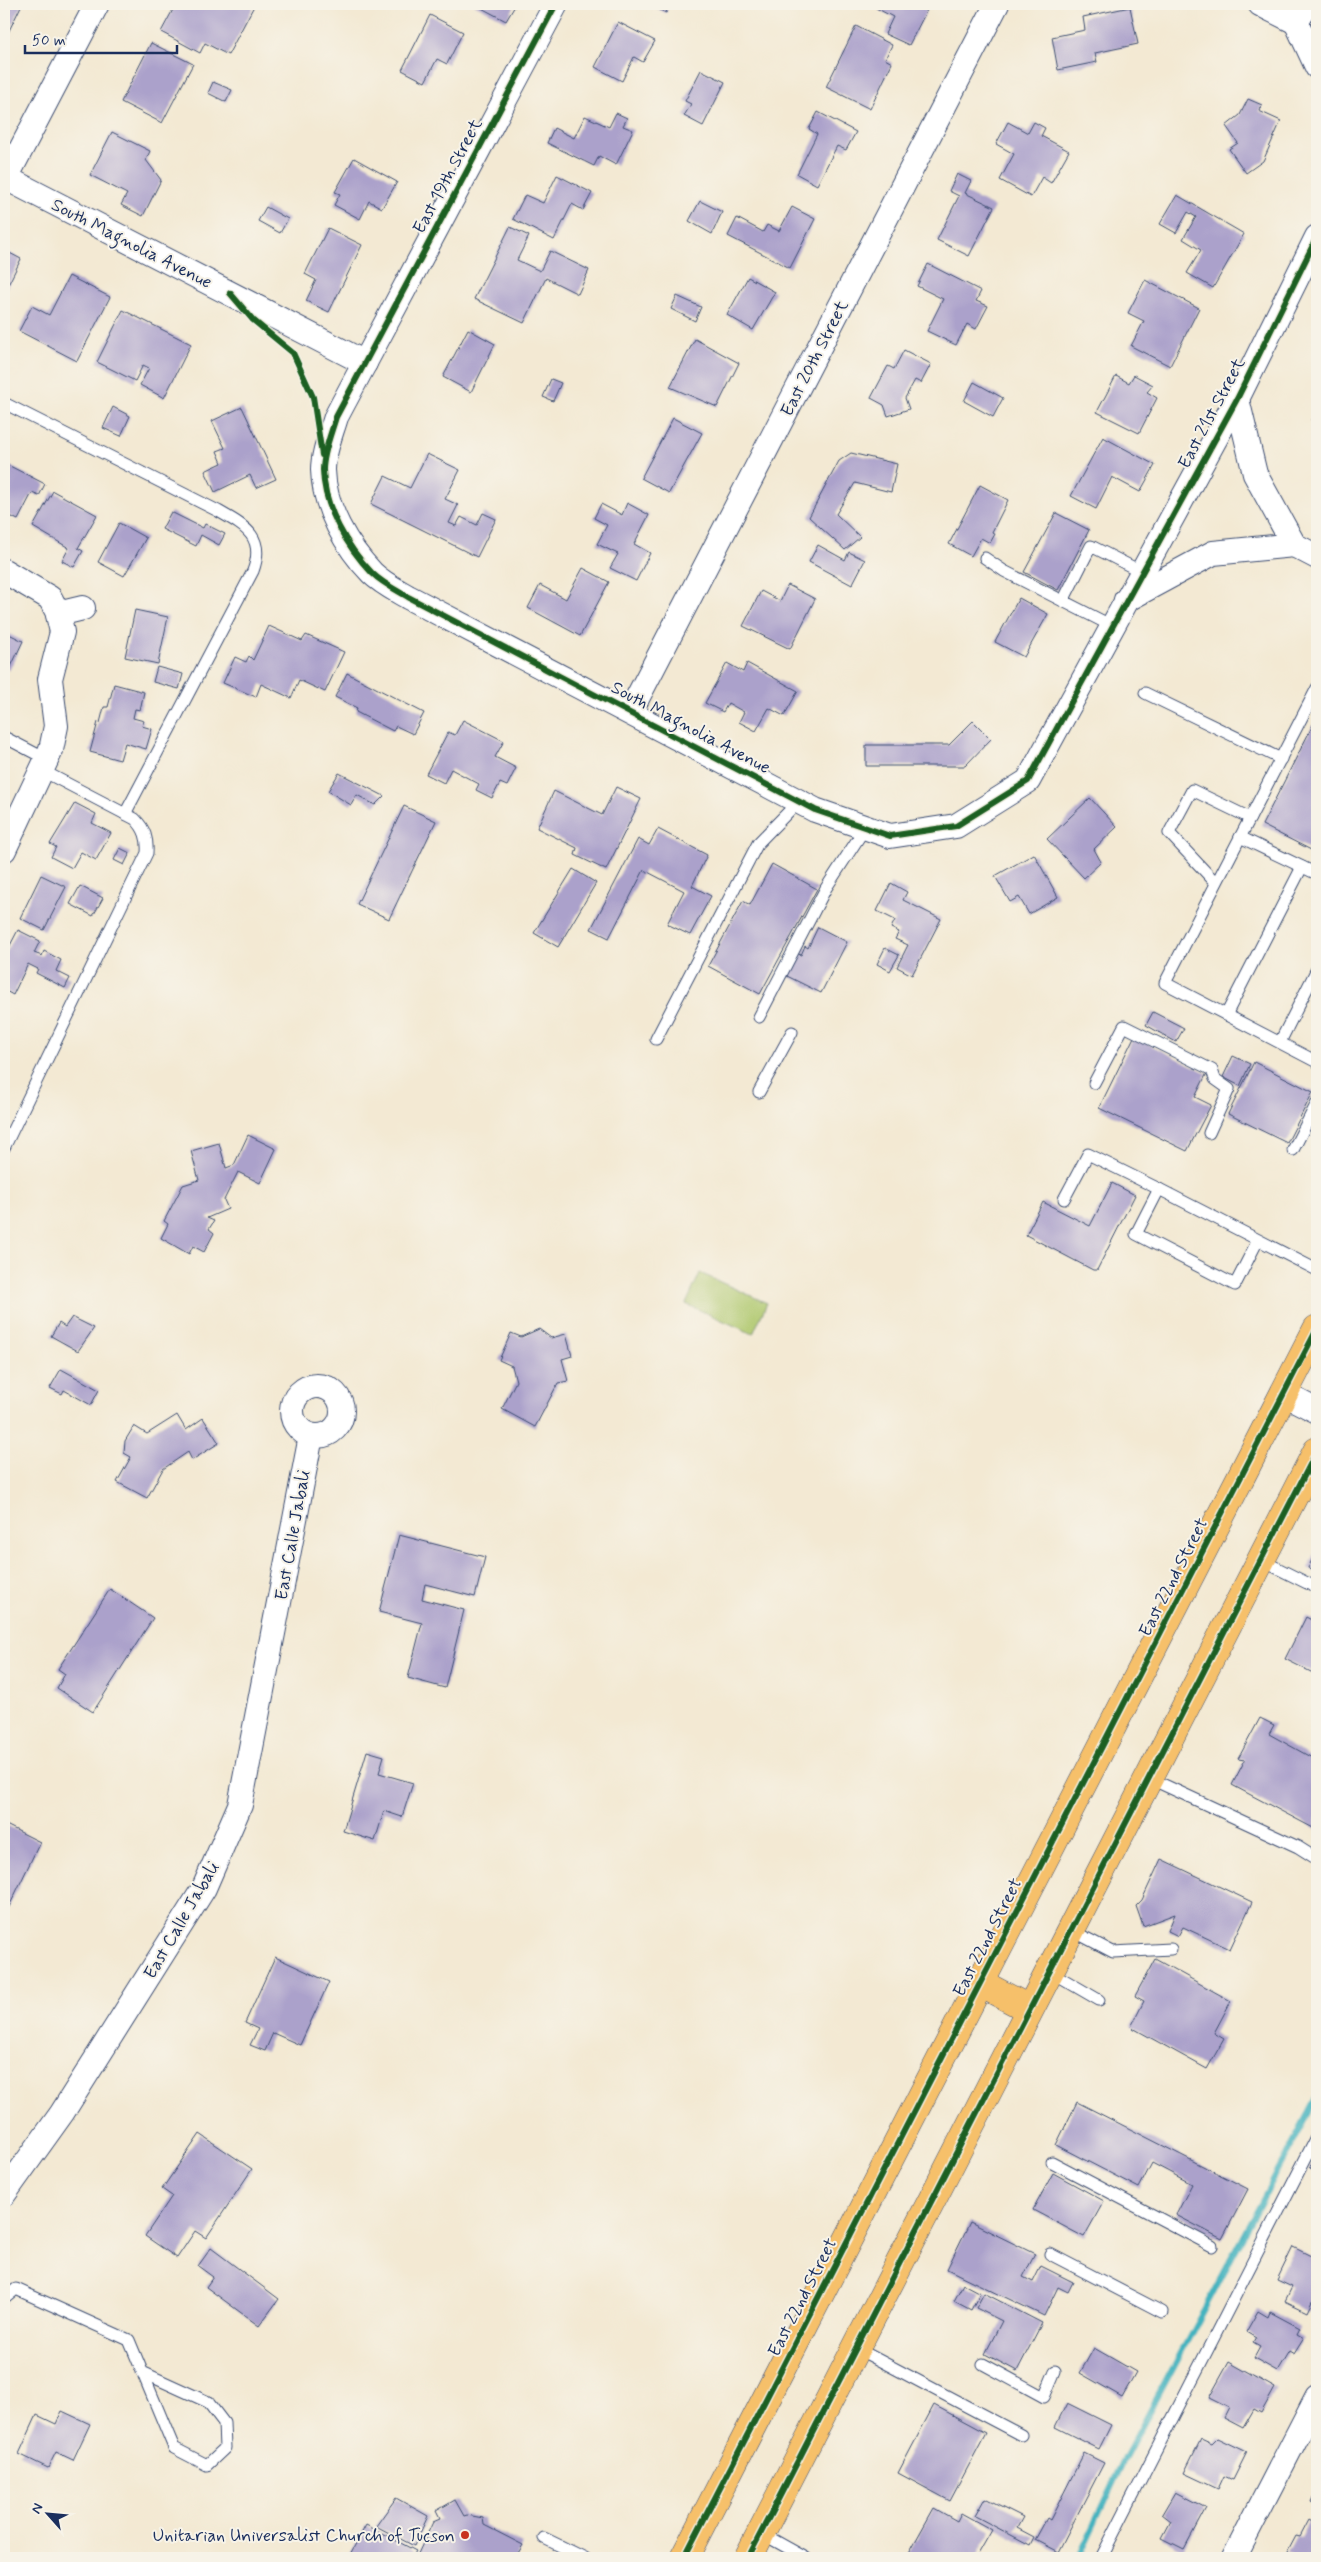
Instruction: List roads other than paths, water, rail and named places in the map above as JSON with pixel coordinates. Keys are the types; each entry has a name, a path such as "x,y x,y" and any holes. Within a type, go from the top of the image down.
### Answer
{"main road":[{"name":"East 22nd Street","path":"684,2558 1317,1329"},
{"path":"748,2558 1317,1451"},
{"path":"980,1983 1030,2009"}],"street":[{"path":"5,178 97,4"},
{"name":"East 19th Street","path":"365,363 556,4"},
{"name":"East 20th Street","path":"630,712 997,4"},
{"path":"1260,4 1302,13 1317,67"},
{"name":"South Magnolia Avenue","path":"5,178 365,363 336,418 323,470 330,507 347,542 373,574 408,597 815,810 890,836 956,826 1028,781 1126,600"},
{"name":"East 21st Street","path":"1126,600 1237,399 1317,237"},
{"path":"1237,399 1255,474 1294,545"},
{"path":"1126,600 1213,553 1294,545 1317,557"},
{"path":"4,571 50,598 59,620 60,643 50,679 50,695 56,726 44,764 4,850"},
{"path":"59,620 83,608"},
{"path":"1284,1394 1317,1411"},
{"name":"East Calle Jabali","path":"4,2194 62,2113 197,1899 240,1805 311,1436"},
{"path":"1234,2558 1317,2397"}],"lane":[{"path":"4,403 218,511 248,530 255,538 257,561 253,571 126,814"},
{"path":"1063,601 1091,546 1142,572"},
{"path":"985,558 1004,571 1112,626"},
{"path":"1317,688 1165,983 1317,1062"},
{"path":"1145,692 1280,759"},
{"path":"4,737 126,814 142,826 148,843 147,854 4,1148"},
{"path":"1216,883 1169,834 1192,790 1250,818"},
{"path":"656,1039 758,843 799,801"},
{"path":"759,1017 826,888 865,828"},
{"path":"1240,837 1317,874"},
{"path":"1226,1015 1302,867"},
{"path":"1280,1042 1317,969"},
{"path":"1094,1082 1124,1026 1212,1070 1215,1079 1229,1089 1209,1133"},
{"path":"759,1092 792,1032"},
{"path":"1293,1150 1317,1103"},
{"path":"1064,1199 1088,1154 1317,1270"},
{"path":"1158,1189 1136,1234 1235,1285 1258,1240"},
{"path":"1261,1560 1317,1588"},
{"path":"1149,1778 1298,1848 1317,1859"},
{"path":"1070,1930 1113,1952 1172,1950"},
{"path":"1049,1971 1099,2000"},
{"path":"1101,2558 1317,2136"},
{"path":"1052,2162 1212,2246"},
{"path":"1050,2254 1162,2312"},
{"path":"4,2299 16,2289 129,2340 142,2372 174,2448 207,2465 225,2448 224,2423 208,2402 142,2372"},
{"path":"856,2348 1021,2435"},
{"path":"983,2364 1044,2397 1055,2371"},
{"path":"761,2534 806,2558"},
{"path":"544,2538 585,2558"}],"waterway":[{"path":"1078,2558 1124,2460 1317,2097"}],"place":[{"name":"Unitarian Universalist Church of Tucson","path":"465,2535"}]}
